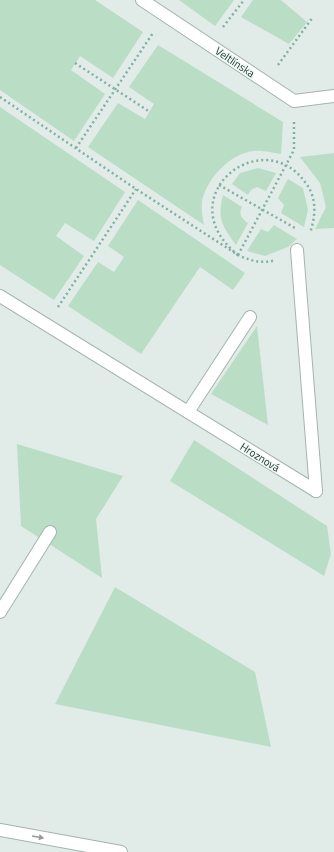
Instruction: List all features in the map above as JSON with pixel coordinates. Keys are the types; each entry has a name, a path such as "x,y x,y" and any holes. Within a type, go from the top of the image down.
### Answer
{"street":[{"name":"Veltlínska","path":"142,0 294,101"},
{"path":"294,101 334,96"},
{"name":"Hroznová","path":"0,296 316,491 297,250"},
{"path":"188,412 250,317"},
{"path":"0,612 50,532"},
{"path":"0,830 121,852"}],"path":[{"path":"210,46 244,0"},
{"path":"76,148 165,16"},
{"path":"277,67 313,17"},
{"path":"76,63 150,112"},
{"path":"0,97 136,189 238,255 253,261 269,262 284,258 297,250 309,236 314,220 315,204 310,188 300,175 287,165 272,160 257,160 242,164 229,173 219,185 214,200 214,221 217,232 226,245 238,255"},
{"path":"238,255 294,150 294,101"},
{"path":"219,185 309,236"},
{"path":"47,324 136,189"}],"green space":[{"path":"0,0 95,0 143,32 113,78 80,56 71,70 105,94 74,141 0,90"},
{"path":"179,0 234,0 215,26"},
{"path":"253,0 281,0 307,22 289,44 241,17"},
{"path":"158,45 283,122 281,154 260,151 245,153 237,156 217,172 204,194 202,201 204,225 88,147 118,103 145,119 154,104 129,87"},
{"path":"0,107 125,192 94,241 65,223 56,236 84,256 54,300 0,265"},
{"path":"334,153 334,228 315,229 326,207 320,183 300,157"},
{"path":"258,168 276,173 266,191 257,187 251,190 248,195 232,184 240,173"},
{"path":"288,179 303,188 308,210 304,227 281,213 284,205 278,198"},
{"path":"223,195 242,207 240,212 241,216 248,223 236,245 222,222 221,203"},
{"path":"138,200 245,273 233,290 200,267 141,354 68,306 98,262 114,272 124,257 108,246"},
{"path":"274,225 297,239 288,247 265,256 247,251 261,229 268,232"},
{"path":"257,326 268,425 211,394"},
{"path":"194,440 327,526 331,554 324,576 170,481"},
{"path":"17,444 123,476 96,519 102,578 21,526"},
{"path":"115,587 255,672 271,747 55,704"}]}
